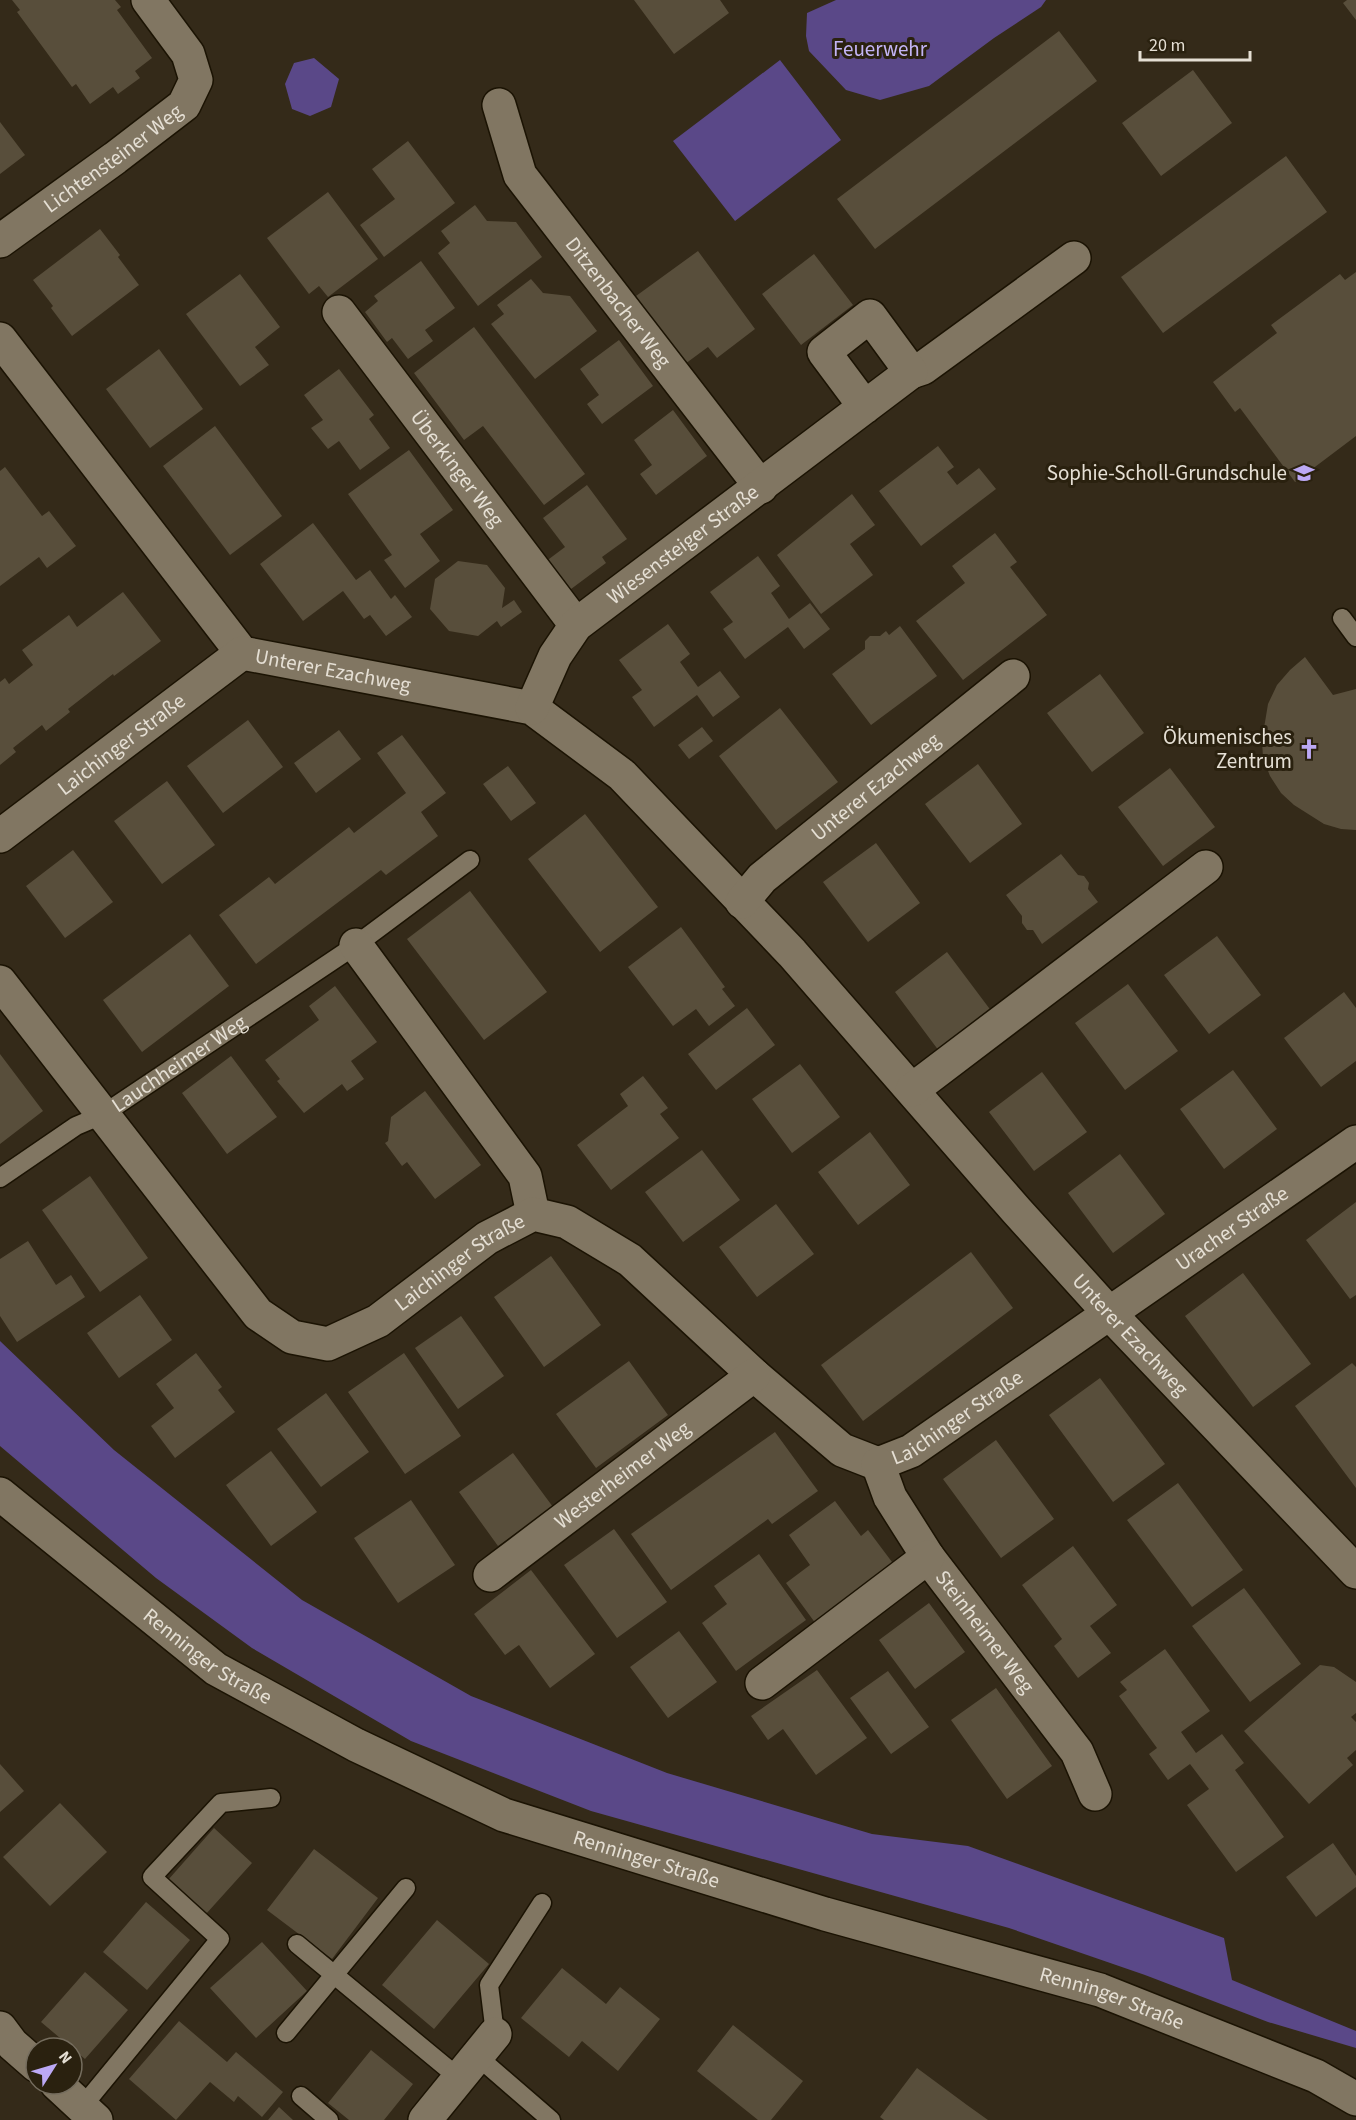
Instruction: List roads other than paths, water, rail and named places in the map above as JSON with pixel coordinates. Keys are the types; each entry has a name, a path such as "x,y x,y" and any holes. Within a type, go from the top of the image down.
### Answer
{"street":[{"name":"Lichtensteiner Weg","path":"0,241 116,158 184,105 196,80 188,54 148,0"},
{"name":"Ditzenbacher Weg","path":"499,105 520,175 761,487"},
{"name":"Wiesensteiger Straße","path":"532,708 555,656 576,625 911,372 922,368 1074,258"},
{"name":"Überkinger Weg","path":"339,312 576,625"},
{"path":"865,408 824,352 870,316 911,372"},
{"name":"Unterer Ezachweg","path":"0,339 242,653 532,708 622,775 792,953 1110,1314 1356,1572"},
{"name":"Laichinger Straße","path":"0,836 242,653"},
{"name":"Unterer Ezachweg","path":"742,902 762,878 1012,676"},
{"path":"912,1090 1206,867"},
{"path":"356,945 525,1176 533,1214"},
{"name":"Laichinger Straße","path":"0,982 258,1314 292,1337 328,1344 378,1321 487,1238 533,1214 567,1222 630,1260 754,1375 842,1450 878,1464 911,1451 1110,1314"},
{"name":"Uracher Straße","path":"1110,1314 1356,1142"},
{"name":"Westerheimer Weg","path":"490,1575 754,1375"},
{"name":"Steinheimer Weg","path":"878,1464 890,1497 928,1557 1077,1752 1095,1794"},
{"name":"Renninger Straße","path":"0,1494 216,1669 356,1745 504,1815 825,1914 1100,1990 1316,2076 1356,2100"},
{"path":"762,1683 928,1557"},
{"path":"0,2028 12,2044 24,2054"},
{"path":"425,2120 477,2056"},
{"path":"70,2096 89,2113"}],"lane":[{"path":"1342,618 1356,637"},
{"name":"Lauchheimer Weg","path":"0,1178 76,1126 102,1115 356,945 470,860"},
{"path":"89,2113 220,1939 152,1877 221,1803 271,1798"},
{"path":"286,2033 406,1888"},
{"path":"477,2056 489,1985 542,1903"},
{"path":"297,1944 334,1975 477,2056 551,2120"},
{"path":"301,2096 328,2120"}],"place":[{"name":"Sophie-Scholl-Grundschule","path":"1304,473"},
{"name":"Ökumenisches Zentrum","path":"1309,749"}],"park label":[{"name":"Feuerwehr","path":"880,49"}]}
